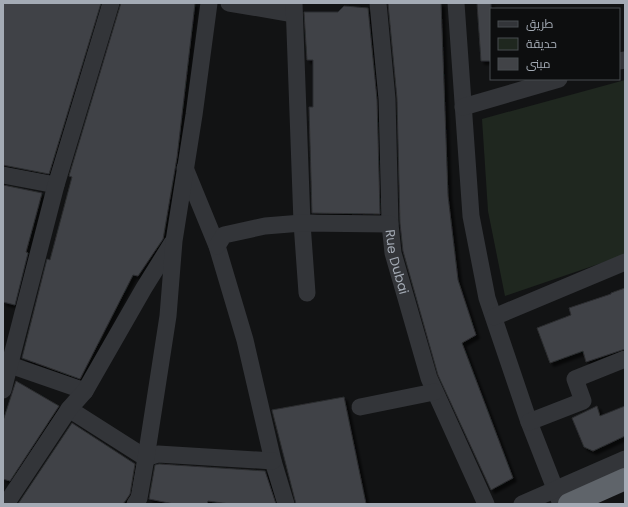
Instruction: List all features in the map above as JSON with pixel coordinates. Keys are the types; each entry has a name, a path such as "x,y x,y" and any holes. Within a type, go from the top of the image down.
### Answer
{"highway":[{"path":"562,499 625,479"}],"street":[{"path":"3,390 56,185 110,3"},
{"path":"135,504 139,498 168,316 174,241 209,3"},
{"path":"229,3 294,8 302,223 307,293"},
{"name":"Rue Dubai","path":"378,3 387,99 390,224 393,253 434,392 486,504"},
{"path":"456,3 471,216 487,298 529,422 562,499"},
{"path":"463,107 556,80"},
{"path":"185,168 217,246 245,340 273,461 286,504"},
{"path":"3,175 56,185"},
{"path":"217,246 224,235 265,226 302,223 390,224"},
{"path":"6,504 70,409 85,391 144,288 174,241"},
{"path":"494,317 625,262"},
{"path":"529,422 583,400 575,379 625,359"},
{"path":"10,365 85,391"},
{"path":"360,407 434,392"},
{"path":"70,409 146,458"},
{"path":"146,458 158,454 273,461"},
{"path":"522,504 562,499 625,459"}],"green space":[{"path":"625,80 625,255 505,296 488,211 482,119"}],"building":[{"path":"3,3 101,3 49,174 3,165"},
{"path":"121,3 195,3 177,157 163,239 138,276 133,275 80,379 22,358 47,259 50,260 72,177 69,176"},
{"path":"388,3 441,3 448,196 458,280 476,335 462,343 513,478 491,490 438,375 403,251 400,223 397,98"},
{"path":"477,3 491,3 490,61 481,61"},
{"path":"344,6 368,8 377,100 380,214 312,213 309,107 313,107 313,60 307,60 304,12 338,12"},
{"path":"3,185 42,193 26,252 28,253 15,305 3,302"},
{"path":"625,288 625,349 586,362 583,351 550,363 537,328 571,315 569,308"},
{"path":"16,381 59,406 10,481 3,479 3,421"},
{"path":"344,397 366,504 296,504 272,410"},
{"path":"597,406 600,416 625,406 625,436 593,451 584,447 572,418"},
{"path":"72,423 135,464 130,494 126,500 123,504 18,504"},
{"path":"159,464 265,471 276,504 230,504 208,501 207,504 174,504 149,499 155,465"}]}
